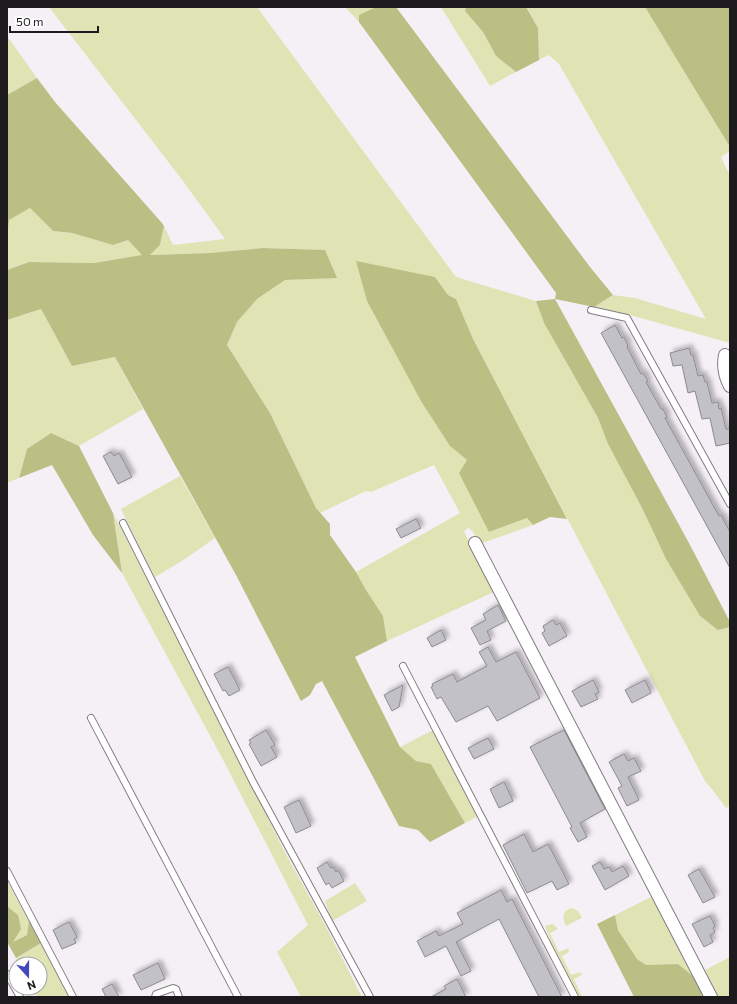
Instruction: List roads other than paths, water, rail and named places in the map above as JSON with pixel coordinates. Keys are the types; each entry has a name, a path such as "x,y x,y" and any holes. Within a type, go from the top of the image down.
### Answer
{"street":[{"path":"725,355 723,362 727,381 730,386"},
{"path":"475,543 711,997"}],"lane":[{"path":"591,310 627,318 730,504"},
{"path":"123,523 253,782 370,997"},
{"path":"403,666 575,997"},
{"path":"91,718 238,997"},
{"path":"7,871 73,997"},
{"path":"7,974 20,997"},
{"path":"155,997 156,994 173,988 176,989 179,997"}]}
